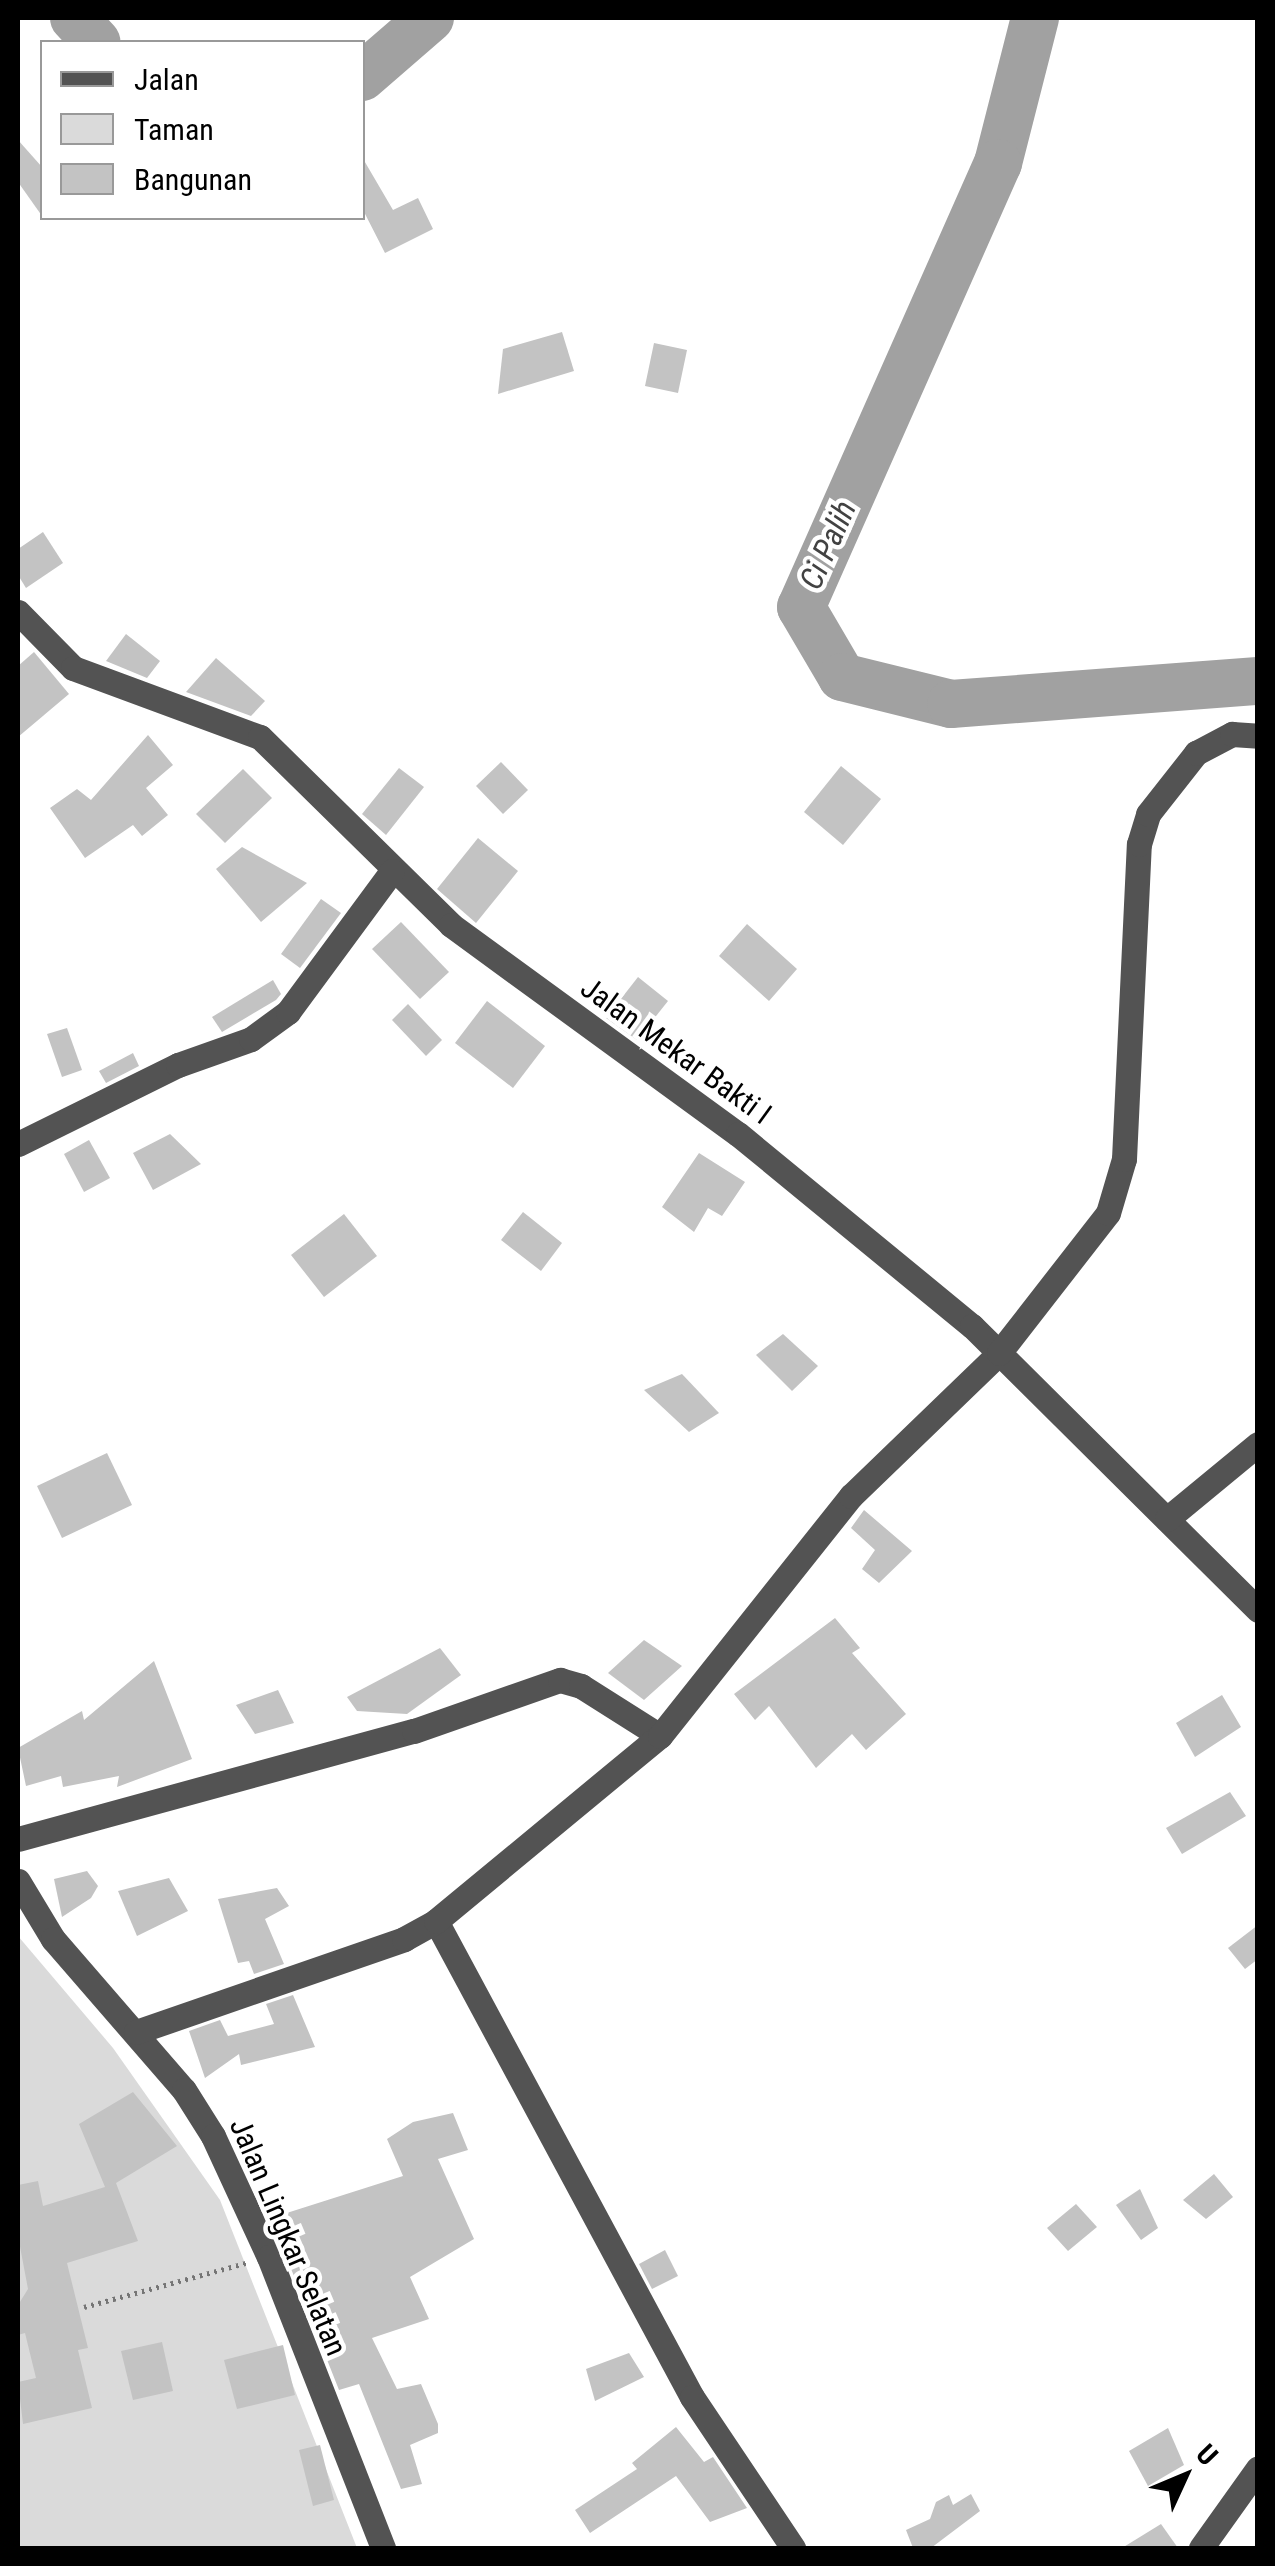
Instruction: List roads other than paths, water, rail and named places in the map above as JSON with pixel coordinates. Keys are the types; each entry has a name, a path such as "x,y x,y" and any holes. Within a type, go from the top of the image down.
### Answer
{"street":[{"name":"Jalan Mekar Bakti I","path":"18,612 73,668 260,737 451,926 752,1146 999,1353 1258,1610"},
{"path":"136,2032 404,1939 436,1922 660,1736 851,1496 999,1353 1108,1214 1124,1159 1140,844 1148,814 1196,753 1232,734 1258,736"},
{"path":"18,1144 178,1065 251,1039 288,1012 392,871"},
{"path":"1166,1519 1258,1444"},
{"path":"18,1840 414,1731 560,1680 581,1686 660,1736"},
{"name":"Jalan Lingkar Selatan","path":"18,1881 53,1939 136,2032 212,2136 268,2256 383,2548"},
{"path":"436,1922 692,2397 793,2548"},
{"path":"1201,2548 1258,2468"}],"waterway":[{"name":"Ci Palih","path":"74,18 94,40"},
{"name":"Ci Palih","path":"365,74 430,18"},
{"name":"Ci Palih","path":"1035,18 998,163 801,607 842,677 951,704 1258,681"}]}
